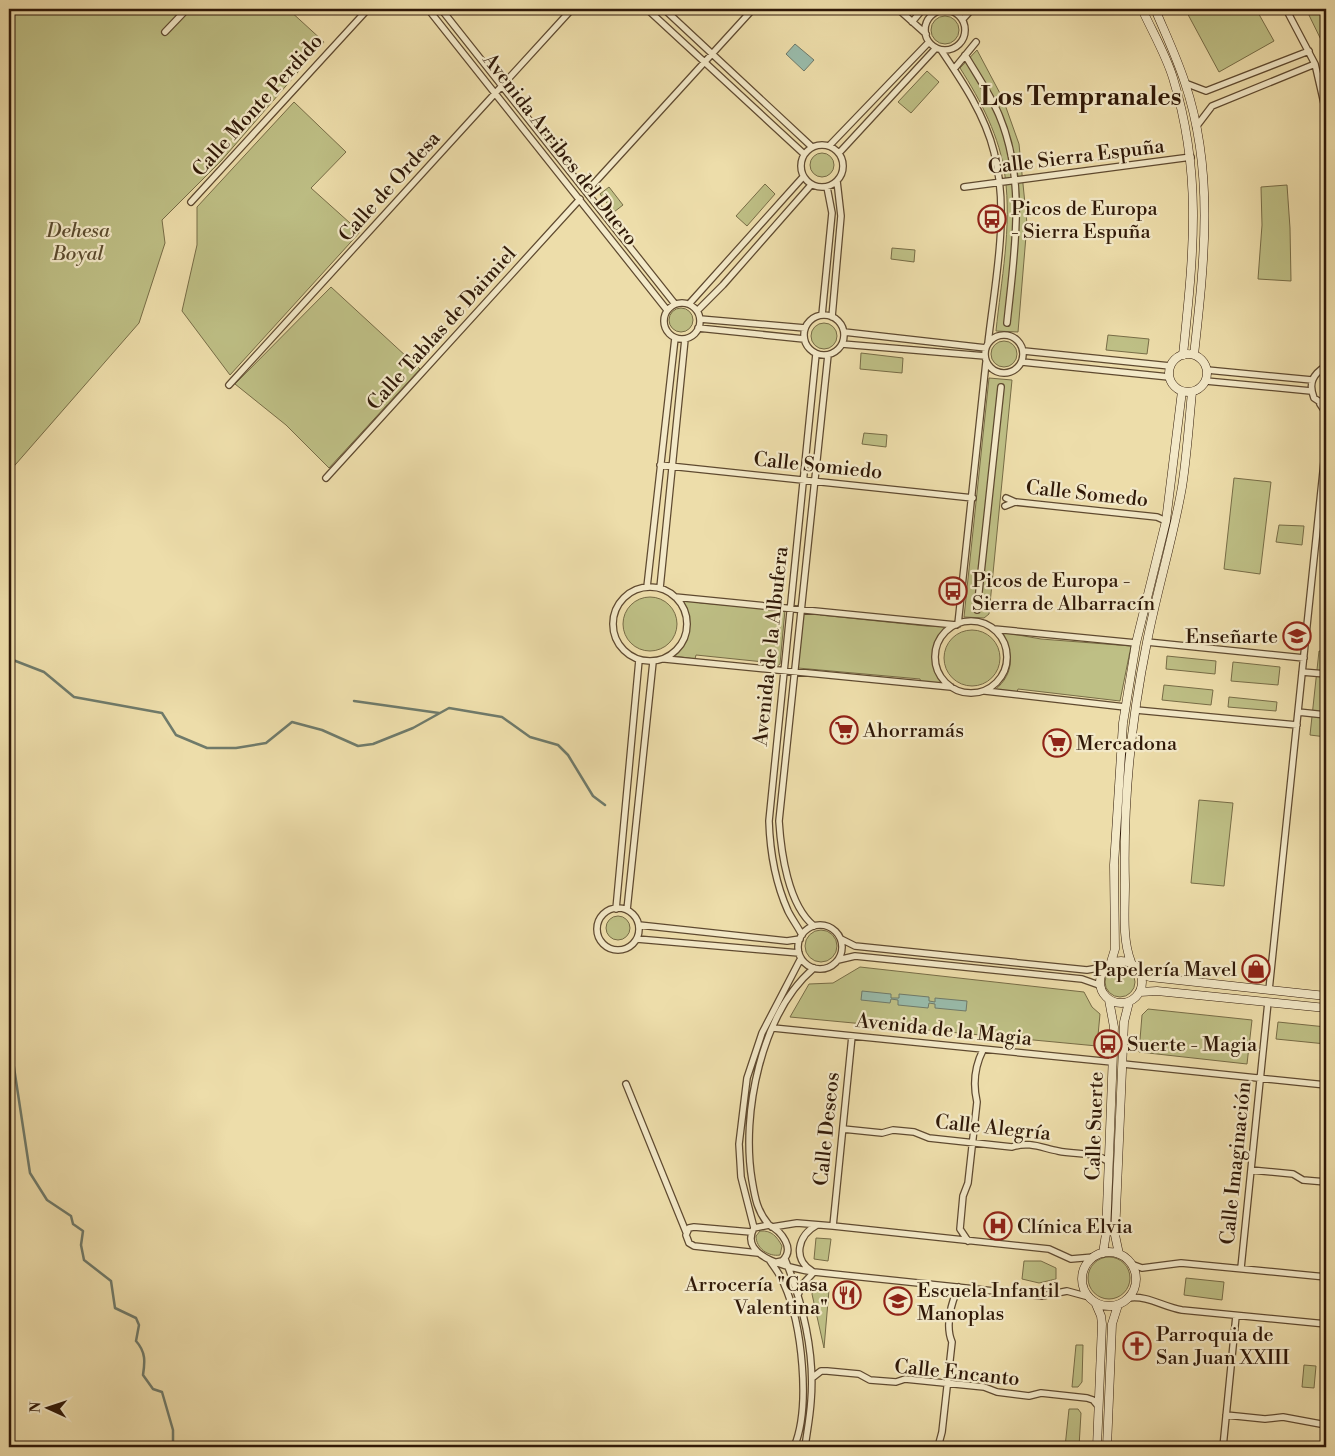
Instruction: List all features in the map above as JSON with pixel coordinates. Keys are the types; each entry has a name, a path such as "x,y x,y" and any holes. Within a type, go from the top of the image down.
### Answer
{"main road":[{"path":"1142,9 1173,77 1191,157 1195,226 1183,355"},
{"path":"1155,9 1186,83 1196,127 1205,183 1206,238 1194,355"},
{"path":"1183,355 1194,355 1203,361 1207,370 1206,381 1192,392 1182,391 1174,386 1169,377 1170,366 1176,358 1183,355"},
{"path":"1182,391 1167,517 1136,643 1125,707 1117,787 1114,865 1115,949 1108,965 1099,978 1099,985 1102,993 1109,1000 1118,1003 1129,1002 1140,992 1149,990 1326,1008"},
{"path":"1140,992 1142,983 1140,973 1131,962 1126,949 1124,863 1128,788 1136,710 1147,642 1169,555 1182,484 1192,392"},
{"path":"1108,965 1121,960 1131,962"},
{"path":"1140,973 1152,977 1326,996"},
{"name":"Calle Suerte","path":"1103,1253 1106,1234 1114,1027 1109,1000"},
{"name":"Calle Suerte","path":"1119,1254 1115,1235 1125,1014 1129,1002"},
{"path":"1092,1300 1108,1306 1118,1305 1128,1298 1134,1288 1136,1276 1131,1264 1119,1254 1103,1253 1094,1257 1086,1265 1082,1276 1083,1287 1101,1316 1102,1324 1097,1447"},
{"path":"1107,1447 1112,1324 1118,1305"}],"street":[{"path":"165,32 187,9"},
{"name":"Calle Monte Perdido","path":"191,202 368,9"},
{"name":"Avenida Arribes del Duero","path":"428,9 667,310"},
{"name":"Avenida Arribes del Duero","path":"441,9 587,191 674,304"},
{"name":"Calle de Ordesa","path":"229,385 572,9"},
{"path":"647,9 804,154"},
{"path":"664,9 812,147"},
{"path":"587,191 753,9"},
{"path":"898,9 926,34"},
{"path":"912,22 923,9"},
{"path":"962,19 972,9"},
{"path":"1286,9 1315,64 1326,112"},
{"path":"839,153 939,49 953,49 962,42 966,29 962,19 951,10 937,12 928,20 926,34 929,42 939,49 954,69 979,114 994,151 1001,219 985,359 973,498 957,624 940,639 936,655 938,670 951,687"},
{"path":"829,146 929,42"},
{"path":"954,69 976,42"},
{"path":"1186,83 1206,91 1309,51"},
{"path":"965,55 999,116 1009,149 1014,180 1018,228 1007,324"},
{"path":"1196,127 1212,106 1315,64"},
{"path":"829,146 839,153 843,170 837,181 827,187 811,185 803,176 800,165 804,154 812,147 829,146"},
{"name":"Calle Sierra Espuña","path":"964,187 1191,157"},
{"path":"689,304 803,176"},
{"path":"832,317 841,216 837,181"},
{"path":"697,310 723,285 811,185"},
{"path":"822,315 832,213 827,187"},
{"name":"Calle Tablas de Daimiel","path":"326,478 580,199"},
{"path":"674,304 689,304 697,310 700,319 698,328 695,333 685,339 675,338 664,326 667,310 674,304"},
{"path":"822,315 832,317 842,326 844,332 842,344 834,353 828,355 816,354 810,350 804,339 805,328 812,319 822,315"},
{"path":"700,319 805,328"},
{"path":"698,328 804,339"},
{"path":"844,332 987,346 998,336 1012,336 1024,351 1022,362 1010,373 1002,374 992,370 985,359"},
{"path":"648,587 675,338"},
{"path":"660,588 685,339"},
{"path":"842,344 985,359"},
{"path":"1024,351 1170,366"},
{"name":"Avenida de la Albufera","path":"801,937 778,885 770,847 771,796 816,354"},
{"name":"Avenida de la Albufera","path":"814,926 807,921 798,904 790,884 780,847 781,798 828,355"},
{"path":"1022,362 1169,377"},
{"path":"1326,366 1317,372 1312,380 1312,391 1323,405 1326,413"},
{"path":"1207,370 1312,380"},
{"path":"1206,381 1312,391"},
{"path":"977,610 1001,387"},
{"path":"1269,990 1326,443"},
{"name":"Calle Somiedo","path":"660,465 973,498"},
{"name":"Calle Somedo","path":"1006,498 1015,502 1167,517"},
{"path":"1005,506 1015,502"},
{"path":"665,659 675,652 683,642 687,630 687,618 682,606 675,597 660,588 648,587 635,590 624,598 617,608 613,620 614,633 619,645 628,654 639,660 653,662 665,659 951,687 969,694 985,691 1125,707"},
{"path":"675,597 957,624 979,622 994,629 1136,643"},
{"path":"985,691 994,685 1006,668 1006,646 994,629"},
{"path":"1147,642 1304,658"},
{"path":"616,909 639,660"},
{"path":"627,910 653,662"},
{"path":"1302,672 1326,674"},
{"path":"1136,710 1297,725"},
{"path":"1298,712 1326,715"},
{"path":"616,909 627,910 639,924 637,939 632,945 620,950 606,946 598,935 600,921 609,911 616,909"},
{"path":"639,924 786,941 801,937 814,926 821,925 833,929 841,939 843,946 838,960"},
{"path":"758,1253 753,1246 753,1230 741,1177 740,1121 746,1078 762,1033 800,955 801,937"},
{"path":"637,939 800,955 814,968 827,968 838,960 855,956 1086,980 1099,985"},
{"path":"841,939 855,946 1087,970 1108,965"},
{"path":"805,1447 812,1378 809,1343 798,1295 785,1259 786,1241 759,1214 750,1166 748,1134 755,1079 773,1028 800,981 814,968"},
{"name":"Calle Imaginación","path":"1241,1268 1268,1002"},
{"name":"Avenida de la Magia","path":"773,1028 1112,1062"},
{"name":"Calle Deseos","path":"833,1226 852,1036"},
{"path":"968,1240 960,1229 963,1196 968,1183 973,1143 977,1102 974,1091 978,1062 983,1050"},
{"path":"1122,1064 1326,1085"},
{"path":"626,1084 686,1232 687,1240 694,1246 758,1253 788,1266 814,1272 1042,1296 1067,1291 1092,1300"},
{"name":"Calle Alegría","path":"843,1129 882,1133 914,1132 930,1138 1012,1147 1022,1144 1044,1146 1058,1151 1096,1155 1109,1162"},
{"path":"1251,1170 1293,1174 1303,1180 1326,1182"},
{"path":"686,1232 694,1227 753,1230 797,1223 1049,1249 1071,1259 1094,1257"},
{"path":"814,1272 804,1264 799,1248 803,1236 817,1225"},
{"path":"774,1261 785,1259"},
{"path":"774,1261 791,1303 802,1365 801,1410 794,1447"},
{"path":"1131,1264 1142,1268 1181,1263 1326,1277"},
{"path":"798,1295 802,1285 814,1272"},
{"path":"938,1447 942,1432 947,1384 952,1300 959,1287"},
{"path":"1128,1298 1138,1296 1152,1299 1171,1308 1182,1310 1326,1324"},
{"path":"1222,1447 1236,1316"},
{"name":"Calle Encanto","path":"812,1378 821,1371 859,1374 870,1380 896,1382 905,1379 984,1387 997,1392 1029,1396 1041,1392 1087,1398 1093,1400 1098,1406"},
{"path":"1226,1415 1265,1418 1283,1417 1326,1425"}],"green space":[{"name":"Dehesa Boyal","path":"9,9 288,9 324,42 221,161 162,220 165,243 139,323 9,472"},
{"path":"1185,9 1256,9 1274,41 1219,72"},
{"path":"1306,9 1326,9 1326,50"},
{"path":"945,16 955,20 959,30 955,40 945,44 935,40 931,30 935,20"},
{"path":"977,50 1003,99 1019,144 1027,224 1018,332 996,331 1007,234 1007,195 999,147 994,133 982,106 960,68"},
{"path":"927,71 939,82 911,113 898,102"},
{"path":"294,102 346,152 311,188 360,232 230,375 182,311 197,245 197,207"},
{"path":"822,153 827,154 833,160 833,170 827,176 822,177 817,176 811,170 810,165 811,160 817,154"},
{"path":"765,184 775,194 747,226 736,216"},
{"path":"1287,185 1291,281 1258,279 1262,225 1261,187"},
{"path":"609,187 623,205 614,212 600,194"},
{"path":"892,248 915,250 914,262 891,259"},
{"path":"331,287 420,369 329,468 286,425 235,384"},
{"path":"676,308 686,308 693,315 693,325 686,332 676,332 669,325 669,315"},
{"path":"824,323 833,327 837,336 833,345 824,349 815,345 811,336 815,327"},
{"path":"1108,335 1149,339 1147,354 1106,350"},
{"path":"1004,341 1013,345 1017,354 1013,363 1004,367 995,363 991,354 995,345"},
{"path":"861,353 903,358 902,373 860,369"},
{"path":"989,378 1012,380 989,614 984,618 964,617"},
{"path":"864,433 887,435 886,447 862,444"},
{"path":"1234,478 1271,482 1260,574 1224,569"},
{"path":"1279,525 1304,526 1302,545 1276,542"},
{"path":"645,597 655,597 665,601 673,609 677,624 673,639 665,647 655,651 645,651 635,647 627,639 623,629 623,619 627,609 635,601"},
{"path":"680,599 701,603 785,610 780,664 776,667 763,665 764,662 696,655 695,659 674,656 684,643 689,629 688,613"},
{"path":"804,611 819,612 820,615 926,626 948,626 935,647 933,662 938,677 943,684 921,682 920,679 798,668"},
{"path":"972,630 983,632 992,638 998,647 1000,658 998,669 992,678 983,684 972,686 961,684 952,678 946,669 944,658 946,647 952,638 961,632"},
{"path":"1001,632 1041,639 1131,646 1120,701 1018,689 1017,692 995,690 1006,677 1010,662 1008,647"},
{"path":"1319,651 1326,652 1326,737 1310,735"},
{"path":"1167,656 1216,661 1215,674 1166,669"},
{"path":"1233,662 1280,667 1278,685 1231,681"},
{"path":"1164,685 1213,690 1211,705 1162,700"},
{"path":"1229,697 1277,702 1276,711 1228,707"},
{"path":"1199,800 1233,803 1224,886 1191,883"},
{"path":"618,916 627,919 630,928 627,937 618,940 609,937 606,928 609,919"},
{"path":"821,930 827,931 832,935 836,940 836,952 832,957 827,961 821,962 815,961 810,957 806,952 805,946 806,940 810,935 815,931"},
{"path":"860,967 1084,992 1092,1007 1100,1014 1097,1046 790,1017 809,984 833,983"},
{"path":"1120,967 1131,971 1135,982 1131,993 1120,997 1109,993 1105,982 1109,971"},
{"path":"1148,1009 1252,1020 1247,1064 1139,1052 1142,1015"},
{"path":"1278,1022 1326,1027 1326,1044 1276,1039"},
{"path":"760,1231 771,1233 776,1237 782,1246 780,1255 771,1255 760,1248 756,1236"},
{"path":"816,1238 831,1239 828,1261 814,1259"},
{"path":"1109,1257 1124,1263 1130,1278 1124,1293 1109,1299 1094,1293 1088,1278 1094,1263"},
{"path":"1024,1261 1041,1261 1056,1268 1056,1279 1039,1283 1022,1279"},
{"path":"1186,1278 1224,1282 1222,1300 1184,1295"},
{"path":"813,1289 829,1290 824,1348 812,1294"},
{"path":"1076,1345 1083,1345 1082,1382 1078,1387 1072,1387"},
{"path":"1304,1365 1316,1366 1314,1388 1302,1387"},
{"path":"1069,1409 1078,1409 1081,1413 1079,1447 1065,1447"}],"shaded area":[{"path":"795,44 814,60 804,71 786,54"},
{"path":"862,991 891,994 891,998 899,998 899,994 929,997 929,1001 935,1002 935,998 967,1001 966,1011 935,1008 935,1004 929,1003 928,1008 898,1005 898,1000 891,999 890,1003 861,1000"}],"waterway":[{"path":"9,661 13,660 44,672 74,697 162,713 176,735 207,748 236,748 266,743 292,722 322,730 358,746 373,744 413,728 449,708 502,717 530,737 558,745 568,755 593,796 605,805"},
{"path":"354,701 439,713"},
{"path":"9,1058 13,1061 30,1173 47,1200 71,1216 73,1224 83,1231 81,1245 84,1260 111,1281 115,1308 136,1318 139,1325 136,1341 142,1349 144,1357 143,1375 153,1389 162,1392 173,1430 173,1447"}],"place":[{"name":"Picos de Europa - Sierra Espuña","path":"992,219"},
{"name":"Picos de Europa - Sierra de Albarracín","path":"953,591"},
{"name":"Enseñarte","path":"1297,636"},
{"name":"Ahorramás","path":"844,730"},
{"name":"Mercadona","path":"1057,743"},
{"name":"Papelería Mavel","path":"1256,969"},
{"name":"Suerte - Magia","path":"1108,1044"},
{"name":"Clínica Elvia","path":"998,1226"},
{"name":"Arrocería \"Casa Valentina\"","path":"847,1295"},
{"name":"Escuela Infantil Manoplas","path":"898,1301"},
{"name":"Parroquia de San Juan XXIII","path":"1137,1346"}],"district":[{"name":"Los Tempranales","path":"1081,96"}]}
